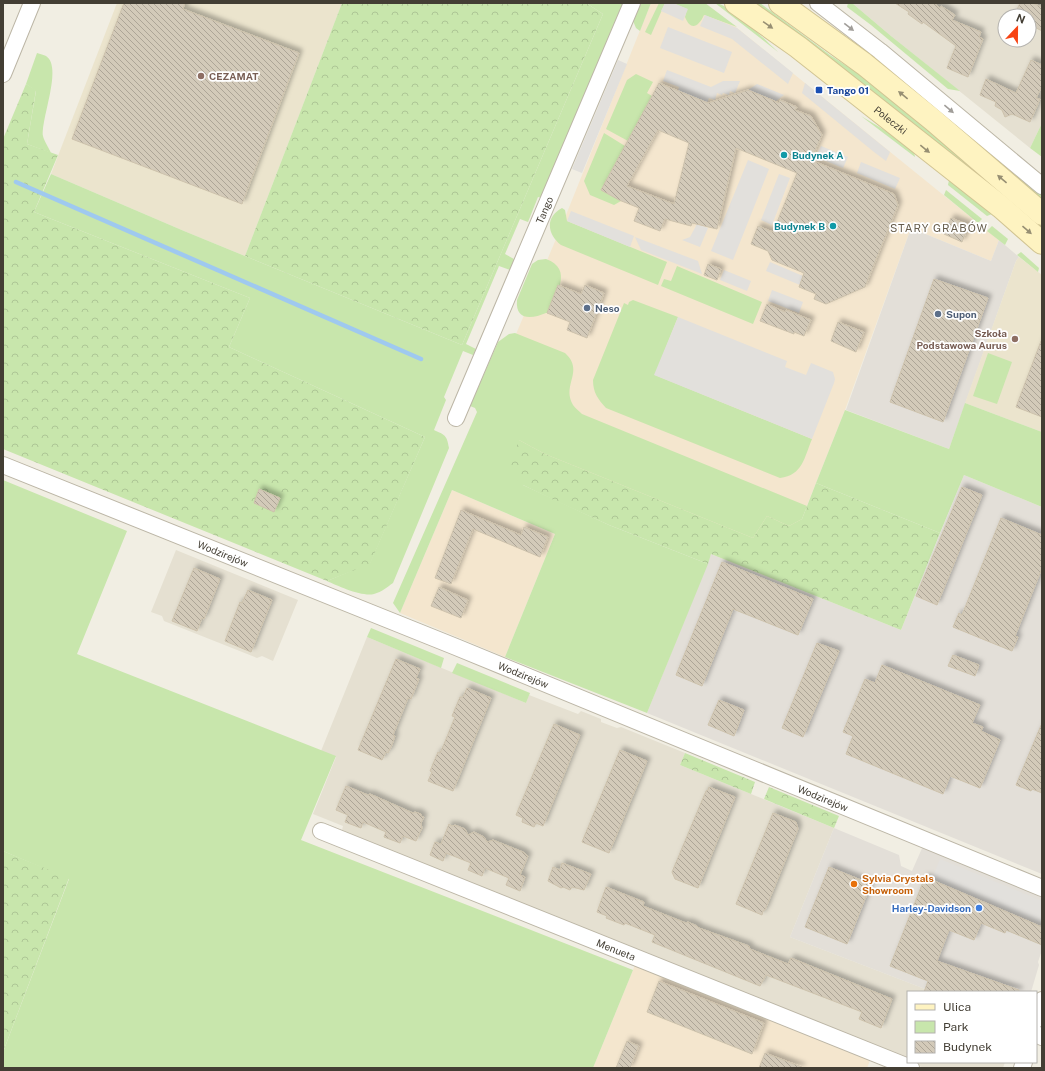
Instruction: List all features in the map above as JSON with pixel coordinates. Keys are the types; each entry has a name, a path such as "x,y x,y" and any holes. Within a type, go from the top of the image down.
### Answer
{"main road":[{"name":"Poleczki","path":"736,3 798,47 1001,207 1042,243"},
{"path":"780,3 864,64 933,120 1042,214"}],"street":[{"path":"3,74 32,3"},
{"name":"Tango","path":"456,418 632,3"},
{"path":"818,3 880,51 1042,186"},
{"name":"Wodzirejów","path":"3,465 456,648 1042,888"},
{"name":"Menueta","path":"321,831 911,1068"},
{"path":"1037,1017 1042,1000"}],"shaded area":[{"name":"CEZAMAT","path":"117,3 342,3 245,256 51,174"},
{"path":"651,3 705,3 999,240 991,261 911,228 845,410 777,581 466,453 564,220"},
{"path":"665,3 673,3 688,9 683,21 661,11"},
{"path":"852,3 1042,3 1042,123 1030,148"},
{"path":"705,15 737,28 793,73 788,84 732,39 700,26"},
{"path":"668,27 732,52 724,73 660,48"},
{"path":"618,60 627,64 582,173 572,169"},
{"path":"667,70 711,87 723,81 740,81 735,93 730,91 729,95 723,93 722,95 717,93 715,100 709,98 707,103 678,91 679,87 663,81"},
{"path":"805,83 890,152 886,161 802,93"},
{"path":"757,84 784,95 776,101 748,90"},
{"path":"821,146 848,157 843,168 816,157"},
{"path":"748,160 769,169 733,260 711,251"},
{"path":"861,162 900,178 895,189 857,173"},
{"path":"779,174 790,178 772,225 761,220"},
{"path":"571,211 634,236 630,247 567,221"},
{"path":"697,224 708,228 700,247 682,240 690,237"},
{"name":"Supon","path":"911,228 991,261 999,240 1019,257 1016,261 949,449 846,410"},
{"path":"635,237 698,261 702,274 641,250"},
{"name":"Szkoła Podstawowa Aurus","path":"1019,257 1042,275 1042,432 965,403 1016,261"},
{"path":"770,262 803,276 800,285 766,271"},
{"path":"724,270 751,281 747,291 720,280"},
{"path":"772,290 803,302 799,313 768,301"},
{"path":"678,317 787,361 785,367 806,375 811,363 833,372 835,379 834,383 812,439 654,375"},
{"path":"964,475 1042,507 1042,874 647,713 711,554 901,630"},
{"path":"452,490 555,534 505,657 400,613"},
{"path":"176,550 298,600 273,661 262,656 257,658 164,621 162,616 151,612"},
{"path":"367,637 526,703 529,695 578,714 581,711 601,719 601,722 617,728 621,727 685,753 680,765 834,828 790,937 930,991 907,991 907,1062 341,834 343,826 313,814 336,757 321,751"},
{"path":"834,828 899,855 901,866 912,871 923,846 1042,895 1042,950 1031,991 930,991 790,937"},
{"path":"940,859 1042,901 1042,924 932,879"},
{"path":"635,965 871,1058 867,1068 593,1068"},
{"path":"912,1063 1005,1063 1003,1068 924,1068"}],"green space":[{"path":"342,3 586,3 603,14 462,345 245,256"},
{"path":"586,3 623,3 542,198 538,197 528,222 520,219 505,254 514,259 510,270 499,266 466,344 476,349 473,355 463,351 444,397 446,400 434,430 445,436 449,448 393,583 380,592 369,595 357,593 337,586 327,581 370,563 425,437 229,347 250,298 34,212 51,174 184,231 462,345 603,14"},
{"path":"641,3 651,3 640,31 636,28 633,21"},
{"path":"659,3 665,3 651,35 645,32"},
{"path":"673,3 705,3 737,27 704,15 700,22 695,26 692,26 687,22 685,17 687,9"},
{"path":"715,3 729,9 738,16 778,52"},
{"path":"751,3 760,3 830,55 886,92 1042,226 1042,233"},
{"path":"848,3 852,3 960,91 948,89 847,7"},
{"path":"37,53 46,56 51,62 52,81 43,128 43,136 51,153 27,144 36,91 26,84"},
{"path":"636,74 653,82 647,93 652,96 628,141 606,129 627,80"},
{"path":"26,84 36,90 27,144 58,155 34,212 250,298 229,347 425,437 370,564 327,581 3,449 3,139"},
{"path":"942,109 1042,192 1042,201 939,112"},
{"path":"861,116 886,131 914,152 915,157"},
{"path":"1042,123 1042,157 1030,148"},
{"path":"604,133 625,146 601,190 621,201 614,205 590,195 584,181"},
{"path":"949,180 992,214 987,216 948,185"},
{"path":"946,190 982,219 978,223 944,195"},
{"path":"562,208 565,210 567,221 667,262 658,285 561,245 556,241 550,226 553,216"},
{"path":"992,226 1008,239 1005,245 987,231"},
{"path":"1021,252 1039,268 1038,272 1017,255"},
{"path":"546,259 554,263 559,269 561,276 558,291 547,313 526,317 519,312 517,300 532,264 538,260"},
{"path":"677,266 762,302 753,324 661,286 664,279 671,281"},
{"path":"633,300 678,317 655,375 812,439 802,464 794,473 780,478 606,408 596,396 593,380 624,303 628,305 629,302"},
{"path":"515,333 565,353 571,360 573,372 570,398 573,405 582,414 807,506 802,519 789,526 767,516 753,538 545,454 519,440 523,485 609,525 708,564 647,713 505,657 555,534 452,490 400,613 393,603 477,412 475,408 470,406 498,342 509,334"},
{"path":"988,353 1012,362 997,404 973,396"},
{"path":"965,403 1042,432 1042,507 964,475 940,533 816,483 845,410 949,449"},
{"path":"519,440 545,454 753,538 767,516 789,526 802,519 816,483 940,533 901,630 711,554 708,564 609,525 523,485 507,470"},
{"path":"3,480 127,531 77,654 336,756 301,840 633,970 593,1068 3,1068 3,1052 69,879 3,851"},
{"path":"371,628 444,658 441,668 367,637"},
{"path":"457,663 530,693 526,703 452,673"},
{"path":"685,753 755,782 751,794 680,765"},
{"path":"769,787 839,816 834,828 764,799"},
{"path":"3,851 69,878 3,1052"}],"building":[{"name":"CEZAMAT","path":"124,3 185,3 183,9 299,53 242,204 72,139"},
{"path":"895,3 934,3 940,8 941,6 955,15 952,20 981,32 979,37 983,39 968,77 947,68 956,46 923,22 922,24 908,14 909,12"},
{"path":"1020,3 1032,3 1042,7 1042,31 1037,28 1037,8 1018,8"},
{"path":"1031,60 1042,65 1042,86 1036,98 1040,99 1030,122 1012,114 1005,117 1002,110 995,106 996,102 980,95 986,79 1016,93"},
{"path":"659,83 708,103 748,90 779,103 780,100 797,107 795,110 811,116 822,135 811,160 894,194 898,205 865,287 826,304 814,299 816,294 799,287 804,273 772,260 768,251 751,244 758,226 773,232 797,173 736,148 717,229 692,223 691,226 665,219 660,231 634,221 639,208 619,200 601,190","holes":["658,130 689,143 674,204 627,186"]},
{"path":"951,218 969,225 962,242 944,234"},
{"path":"708,264 721,269 717,280 704,275"},
{"path":"934,279 988,298 943,422 890,402"},
{"path":"558,285 581,294 585,285 604,293 587,338 567,330 570,322 547,313"},
{"path":"767,304 785,312 786,310 811,320 804,336 794,332 794,334 760,321"},
{"path":"838,322 864,332 856,352 831,341"},
{"path":"1042,341 1042,417 1016,407"},
{"path":"962,487 982,495 937,605 916,596"},
{"path":"259,489 280,498 274,512 254,503"},
{"path":"461,510 521,535 524,527 548,537 540,557 473,529 451,584 435,578"},
{"path":"1001,518 1042,535 1042,568 1015,636 1018,637 1012,651 953,627 959,613 962,615"},
{"path":"722,562 813,599 798,635 733,609 702,686 676,675"},
{"path":"194,568 220,579 204,619 202,618 197,631 172,621"},
{"path":"439,587 468,600 461,618 431,606"},
{"path":"248,590 272,600 251,652 225,641 240,602 242,603"},
{"path":"817,643 839,651 803,737 782,728"},
{"path":"953,655 979,665 975,676 948,666"},
{"path":"396,659 420,669 416,678 419,679 411,699 408,698 393,735 395,736 392,745 382,760 358,750"},
{"path":"882,665 980,705 972,723 983,727 981,731 1000,740 980,788 950,776 943,794 846,754 853,736 843,732 865,679 875,683"},
{"path":"467,688 491,698 453,791 428,781 432,772 430,771 438,752 440,753 455,717 452,716 460,697 463,697"},
{"path":"719,700 744,710 734,736 708,725"},
{"path":"1042,723 1042,793 1032,789 1031,791 1016,785"},
{"path":"554,724 580,735 543,826 536,823 534,827 522,822 523,818 516,815"},
{"path":"620,750 647,761 609,853 582,842"},
{"path":"346,786 368,795 370,794 413,813 415,812 421,814 421,816 424,817 421,823 422,828 416,841 403,836 400,843 384,837 386,832 363,822 361,828 345,822 348,815 336,810"},
{"path":"709,787 735,797 698,888 675,879 672,872"},
{"path":"773,813 796,822 798,829 762,915 736,904"},
{"path":"449,824 465,829 468,835 474,832 484,837 487,842 493,840 523,852 528,856 520,875 525,877 520,891 506,885 509,878 485,868 482,876 468,870 471,863 446,853 443,861 430,855 435,842 441,844"},
{"path":"562,863 591,874 584,890 572,887 570,890 563,887 561,888 548,881 553,867 560,870"},
{"path":"829,867 871,884 847,944 805,927"},
{"path":"925,877 1042,927 1042,945 1006,930 1005,933 981,923 974,940 949,930 937,961 1019,991 924,991 928,981 890,966"},
{"path":"606,887 644,902 643,906 749,946 750,949 788,964 791,958 892,999 881,1028 859,1019 862,1012 766,975 760,986 652,942 655,935 625,923 624,925 606,918 607,916 597,912"},
{"path":"659,981 764,1023 752,1054 647,1012"},
{"path":"627,1041 639,1046 630,1068 616,1068"},
{"path":"765,1053 802,1067 802,1068 759,1068"}],"waterway":[{"path":"16,182 421,359"}],"place":[{"name":"CEZAMAT","path":"201,76"},
{"name":"Tango 01","path":"819,90"},
{"name":"Budynek A","path":"784,155"},
{"name":"Budynek B","path":"833,226"},
{"name":"Neso","path":"587,308"},
{"name":"Supon","path":"938,314"},
{"name":"Szkoła Podstawowa Aurus","path":"1015,339"},
{"name":"Sylvia Crystals Showroom","path":"854,884"},
{"name":"Harley-Davidson","path":"979,908"}],"district":[{"name":"STARY GRABÓW","path":"939,228"}]}
